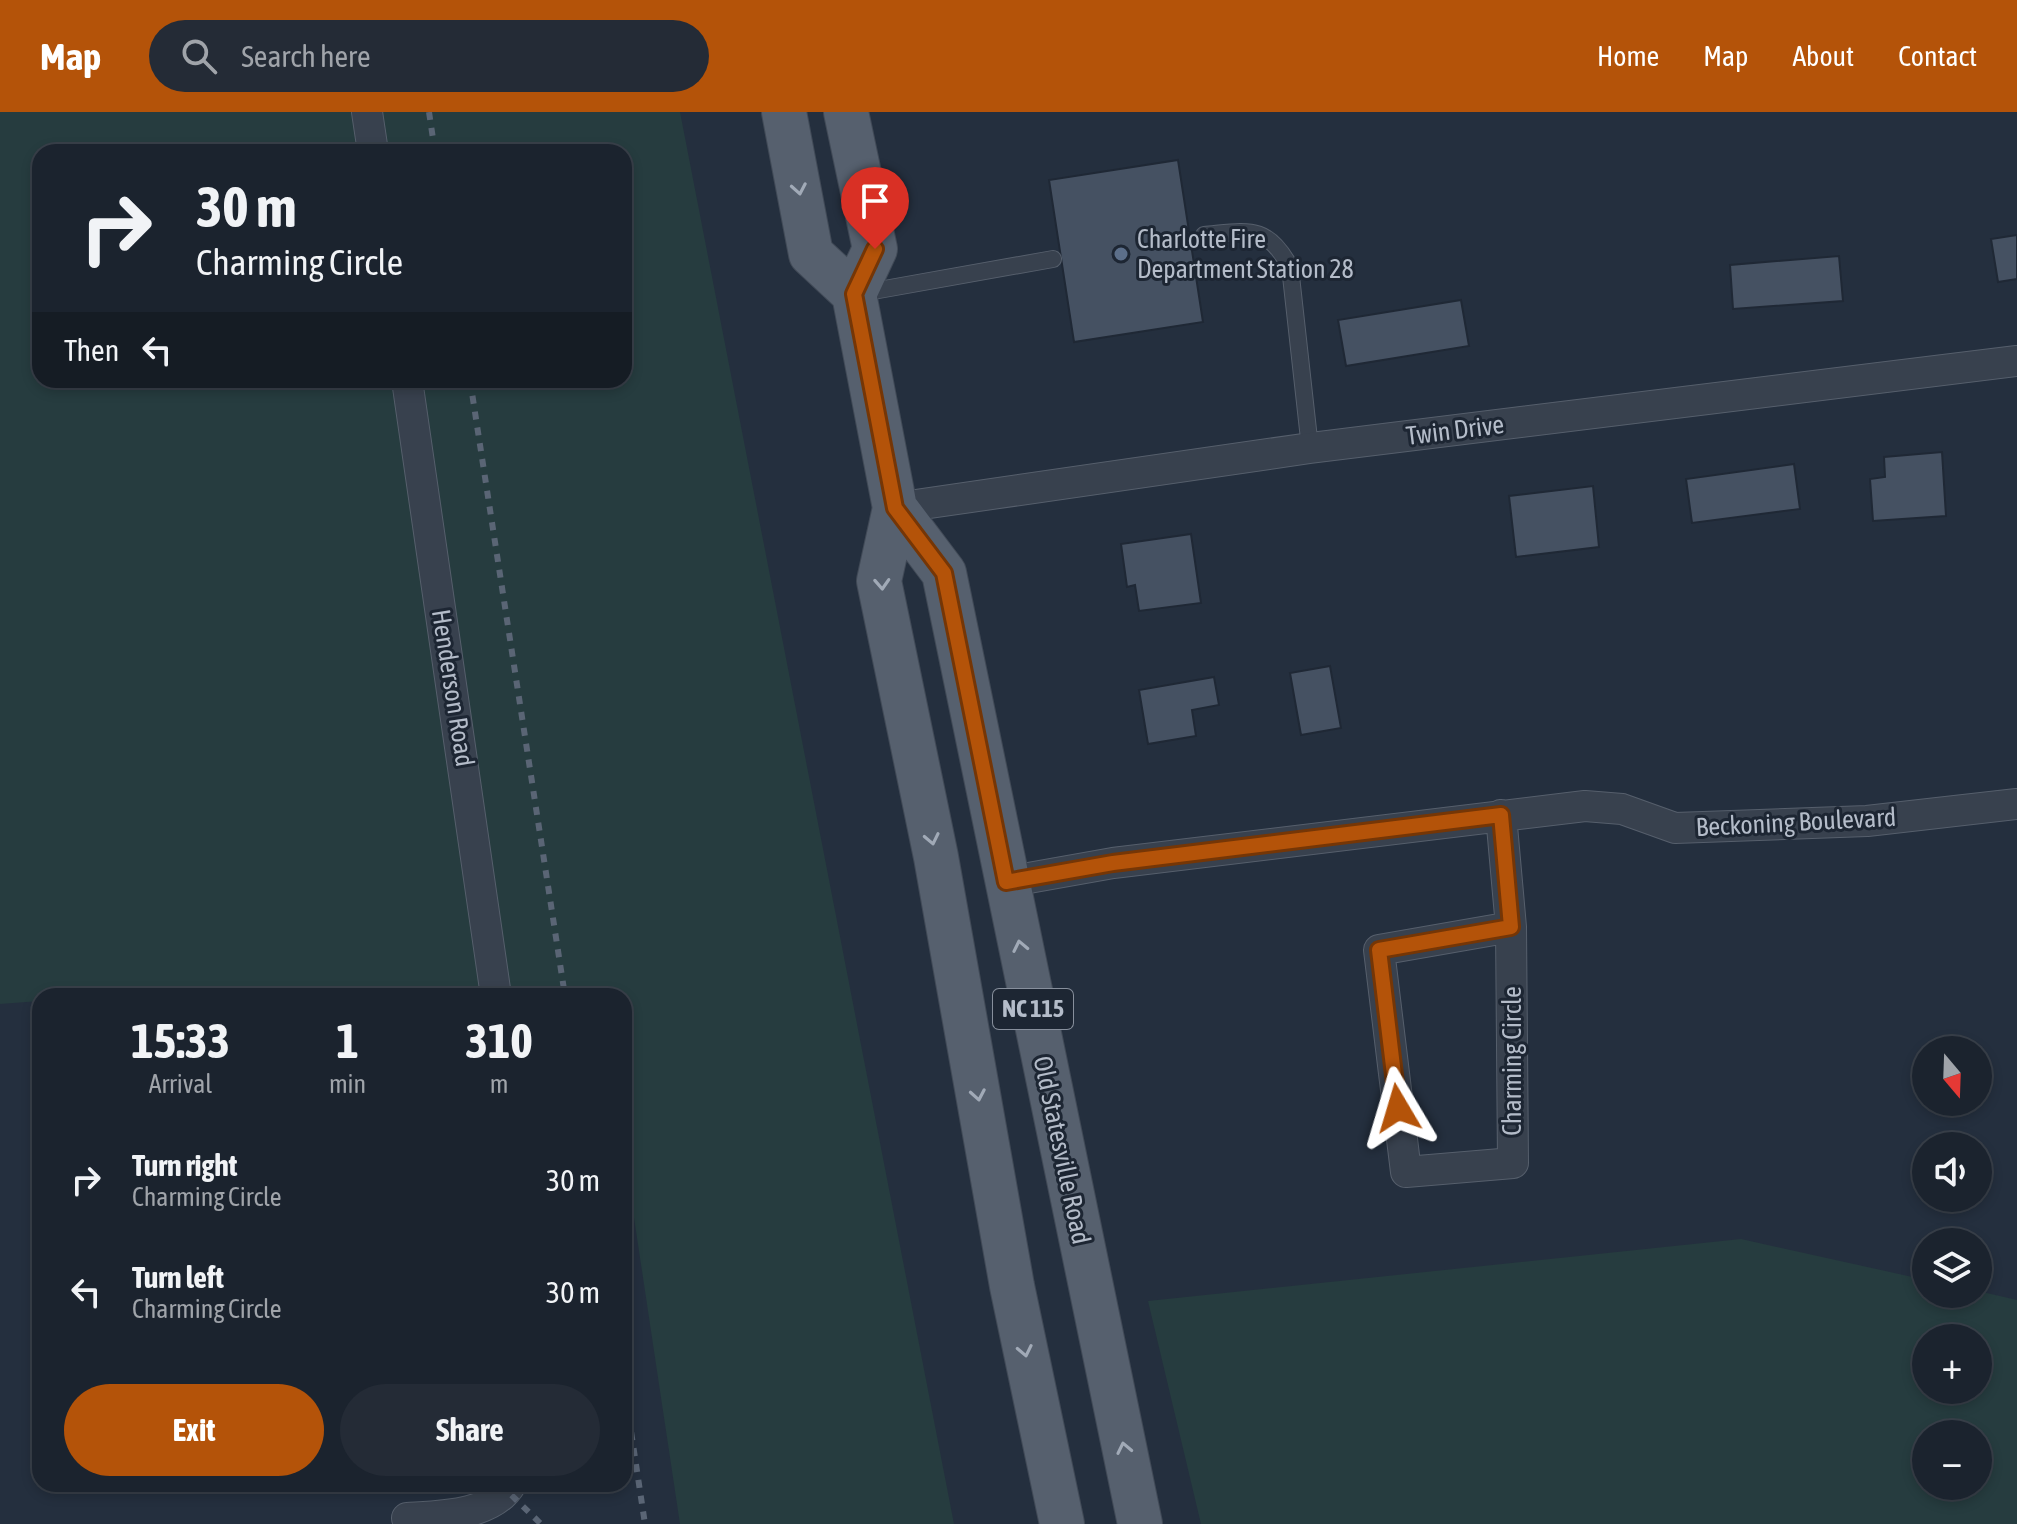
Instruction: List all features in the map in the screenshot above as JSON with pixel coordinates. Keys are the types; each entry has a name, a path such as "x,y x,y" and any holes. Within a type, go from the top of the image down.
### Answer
{"main road":[{"path":"784,112 811,254 854,294 875,249 846,112"},
{"name":"Old Statesville Road","path":"854,294 895,508 879,581 936,857 1012,1286 1062,1524"},
{"name":"Old Statesville Road","path":"895,508 944,573 1140,1524"}],"street":[{"path":"367,112 372,144"},
{"name":"Twin Drive","path":"895,508 1310,448 2017,361"},
{"name":"Henderson Road","path":"408,388 495,988"},
{"name":"Beckoning Boulevard","path":"1006,882 1113,863 1585,806 1622,809 1675,828 1867,821 2017,804"},
{"name":"Charming Circle","path":"1501,815 1511,927 1513,1163 1406,1172 1379,950 1511,927"},
{"path":"407,1518 451,1516 484,1505 505,1492"}],"lane":[{"path":"1204,235 1249,231 1277,243 1290,267 1310,448"},
{"path":"854,294 1053,259"}],"green space":[{"path":"0,112 680,112 954,1524 680,1524 632,1204 632,988 32,988 32,1002 0,1004"},
{"path":"1741,1239 1912,1277 1912,1308 1992,1308 1992,1294 2017,1300 2017,1524 1201,1524 1148,1301"}],"building":[{"path":"1178,160 1203,322 1074,342 1049,180"},
{"path":"2017,235 2017,279 1998,282 1991,239"},
{"path":"1839,256 1843,301 1733,309 1730,265"},
{"path":"1461,300 1469,346 1346,366 1338,320"},
{"path":"1942,452 1946,516 1873,521 1870,479 1885,477 1884,457"},
{"path":"1794,464 1800,509 1692,523 1686,479"},
{"path":"1593,486 1599,547 1516,557 1509,496"},
{"path":"1191,534 1201,603 1139,611 1135,585 1127,587 1121,544"},
{"path":"1330,666 1341,728 1301,735 1290,673"},
{"path":"1214,677 1219,705 1192,710 1196,736 1148,744 1139,690"}],"railway":[{"path":"429,112 434,144"},
{"path":"471,388 564,988"},
{"path":"632,1438 645,1524"},
{"path":"508,1492 541,1524"}],"place":[{"name":"Charlotte Fire Department Station 28","path":"1121,254"}],"route":[{"path":"875,249 854,294 895,508 944,573 1006,882 1113,863 1501,815 1511,927 1379,950 1398,1108"}]}
